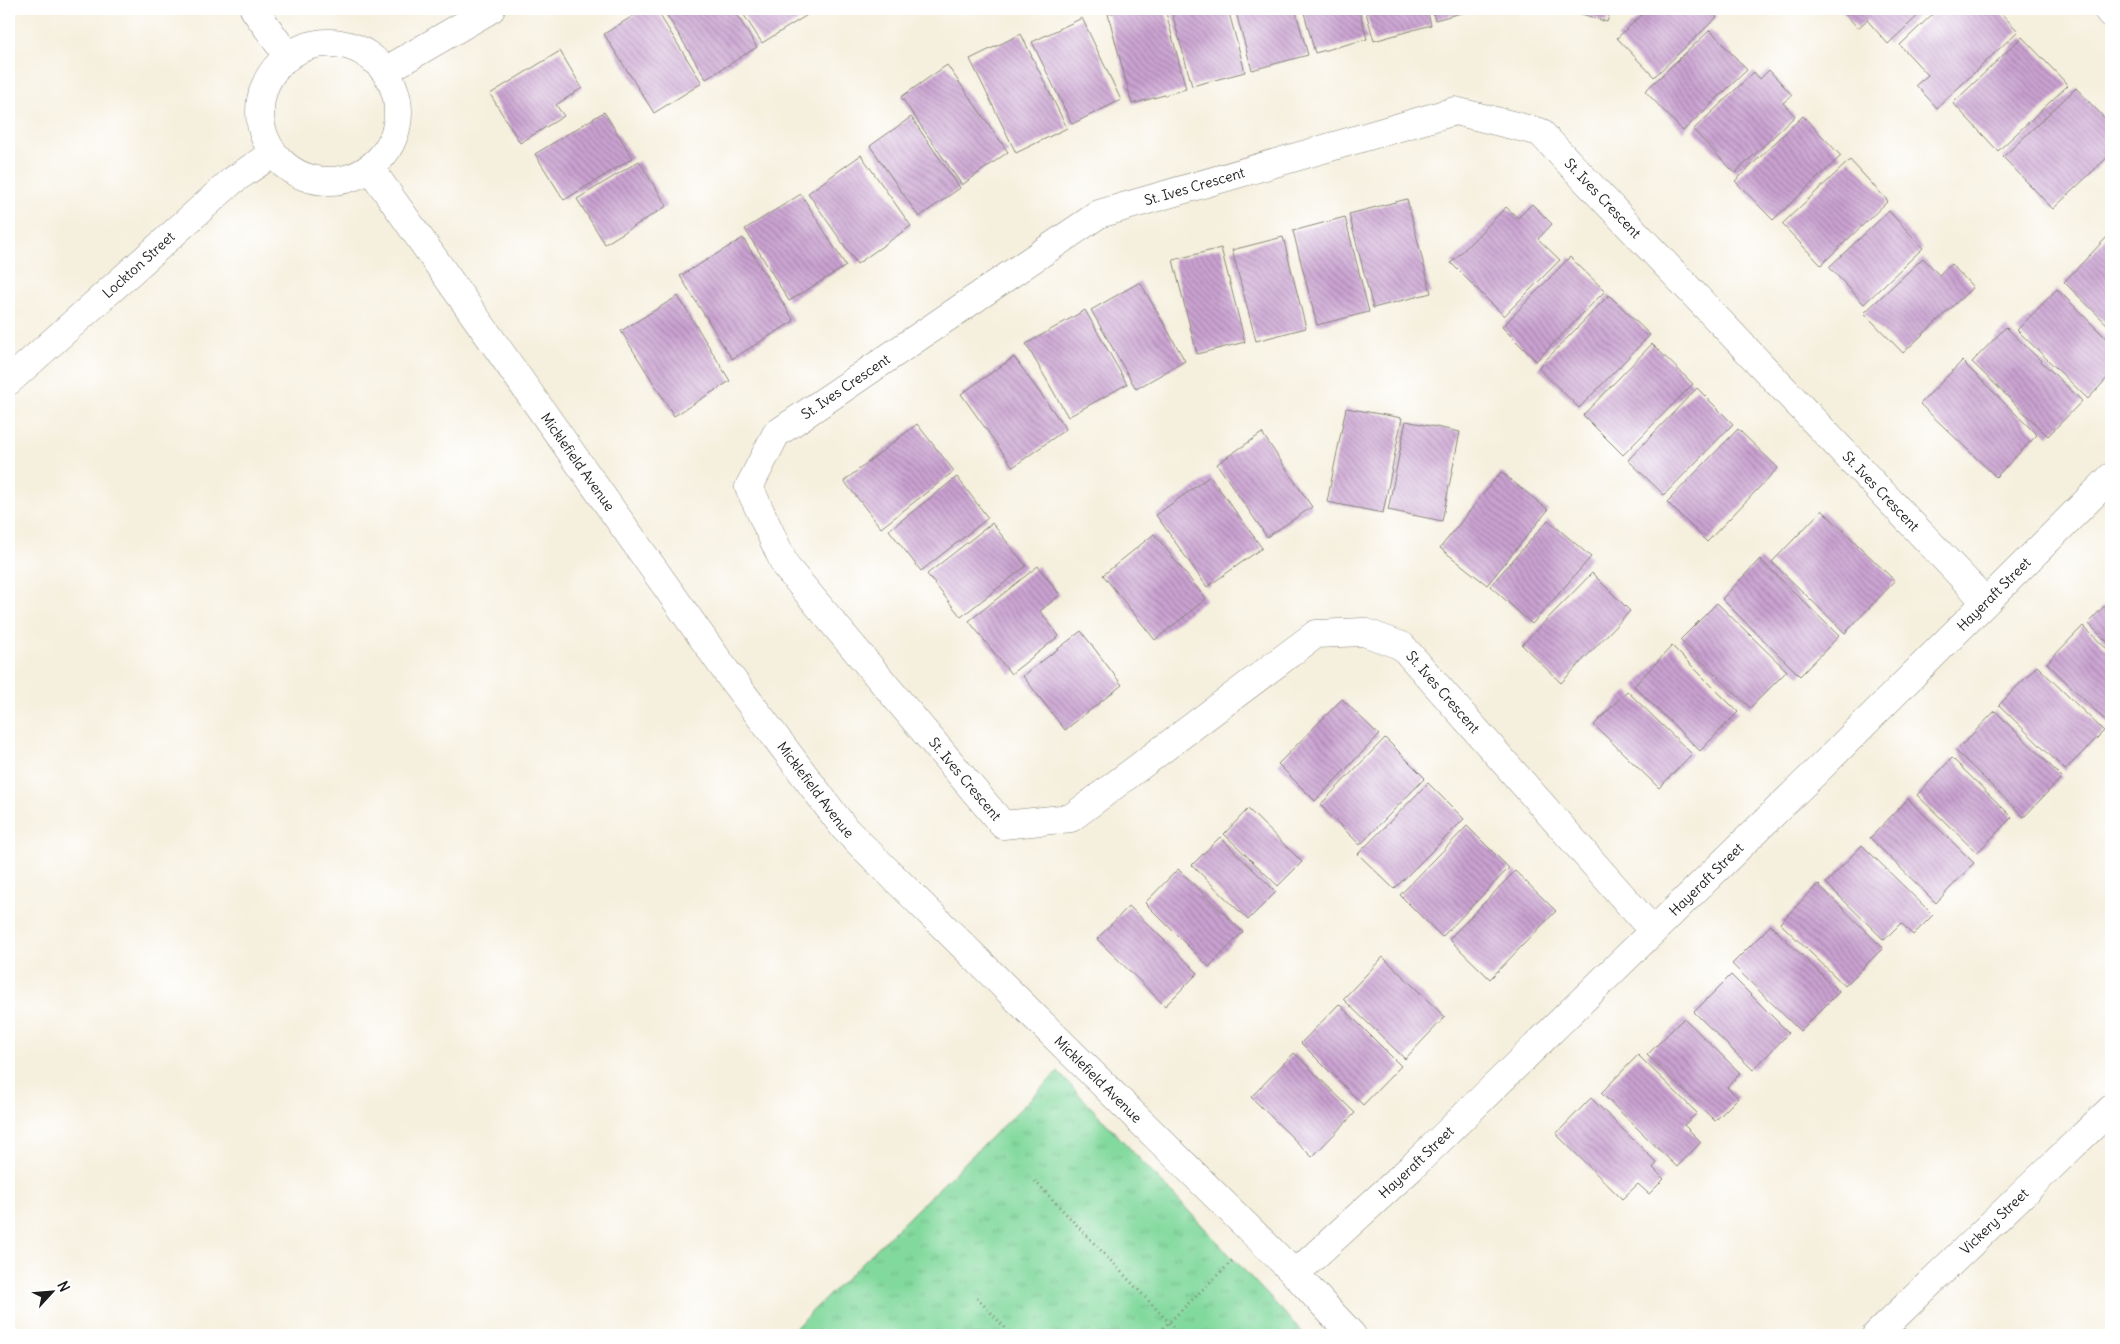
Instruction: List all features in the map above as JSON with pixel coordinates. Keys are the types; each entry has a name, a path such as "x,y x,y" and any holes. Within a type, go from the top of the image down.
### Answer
{"street":[{"path":"254,9 288,56"},
{"path":"385,71 491,9"},
{"path":"2106,9 2111,14"},
{"path":"334,43 353,48 371,57 385,71 394,89 397,102 396,128 389,147 370,168 361,174 342,181 322,182 303,177 294,172 272,154 263,136 259,117 261,97 268,79 279,63 288,56 314,44 334,43"},
{"name":"St. Ives Crescent","path":"1653,932 1402,646 1364,632 1316,634 1071,818 1003,825 786,567 749,487 776,434 1099,214 1455,111 1540,132 1986,602"},
{"name":"Lockton Street","path":"9,381 232,181 272,154"},
{"name":"Micklefield Avenue","path":"370,168 723,666 845,829 1295,1274 1352,1335"},
{"name":"Hayeraft Street","path":"1295,1274 1411,1168 1653,932 2111,477"},
{"name":"Vickery Street","path":"1876,1335 2111,1109"}],"path":[{"path":"1035,1181 1181,1335"},
{"path":"1156,1335 1257,1237"},
{"path":"977,1298 1012,1335"}],"green space":[{"path":"1058,1072 1305,1335 788,1335"}],"building":[{"path":"644,9 656,9 702,83 654,113 604,34"},
{"path":"663,9 733,9 757,47 706,79"},
{"path":"740,9 810,9 812,12 762,43"},
{"path":"1128,9 1165,9 1186,89 1132,104 1108,14"},
{"path":"1171,9 1228,9 1245,72 1192,86"},
{"path":"1235,9 1295,9 1308,55 1252,70"},
{"path":"1303,9 1359,9 1367,39 1315,53"},
{"path":"1365,9 1427,9 1431,25 1374,41"},
{"path":"1432,9 1476,9 1435,20"},
{"path":"1566,9 1611,9 1607,22"},
{"path":"1648,9 1710,9 1717,17 1654,77 1617,38"},
{"path":"1840,9 1925,9 1888,44 1867,20 1858,28"},
{"path":"1938,9 1997,9 2018,31 1937,108 1916,85 1928,75 1900,45"},
{"path":"1082,18 1121,100 1072,124 1032,42"},
{"path":"1710,30 1747,70 1683,131 1645,91"},
{"path":"1021,34 1067,128 1016,153 970,59"},
{"path":"2022,37 2068,85 1998,151 1953,103"},
{"path":"560,51 582,88 556,105 564,116 520,143 490,94"},
{"path":"947,65 1008,152 962,185 901,97"},
{"path":"1769,70 1792,95 1783,103 1795,116 1735,173 1693,130 1754,72 1760,79"},
{"path":"2076,88 2111,125 2111,154 2053,209 2003,157"},
{"path":"604,112 633,158 564,200 535,154"},
{"path":"1803,116 1841,156 1773,220 1735,181"},
{"path":"911,117 960,188 919,217 870,146"},
{"path":"861,155 911,226 857,264 808,193"},
{"path":"1850,160 1888,201 1821,265 1782,224"},
{"path":"639,161 667,206 605,244 577,199"},
{"path":"801,194 846,266 789,301 745,229"},
{"path":"1407,199 1431,293 1373,308 1349,214"},
{"path":"1532,204 1552,224 1538,239 1560,260 1504,316 1451,263 1506,207 1518,218"},
{"path":"1889,211 1923,248 1864,304 1829,267"},
{"path":"1345,217 1369,312 1317,325 1293,231"},
{"path":"2108,236 2111,239 2111,328 2064,282"},
{"path":"1283,237 1306,328 1256,341 1232,250"},
{"path":"743,238 794,321 732,359 680,276"},
{"path":"1221,248 1245,342 1197,354 1173,260"},
{"path":"1570,257 1605,291 1536,361 1502,327"},
{"path":"1923,258 1939,275 1951,264 1973,287 1903,353 1864,313"},
{"path":"1140,282 1185,361 1136,389 1091,310"},
{"path":"2057,289 2111,343 2111,374 2088,399 2017,330"},
{"path":"1609,295 1650,335 1579,408 1538,368"},
{"path":"678,296 730,381 674,416 621,331"},
{"path":"1085,310 1127,384 1068,417 1026,344"},
{"path":"2006,327 2082,401 2048,436 1972,362"},
{"path":"1652,344 1693,384 1623,455 1583,415"},
{"path":"1014,357 1066,429 1013,467 961,394"},
{"path":"1962,361 2037,435 1996,477 1920,404"},
{"path":"1697,388 1733,424 1664,495 1628,460"},
{"path":"1346,408 1402,418 1383,513 1327,502"},
{"path":"1406,421 1460,432 1442,521 1388,510"},
{"path":"917,424 954,471 881,528 844,481"},
{"path":"1738,429 1778,468 1707,542 1667,502"},
{"path":"1262,433 1312,507 1267,537 1217,464"},
{"path":"1501,472 1548,510 1487,585 1440,548"},
{"path":"1210,476 1262,548 1207,587 1156,515"},
{"path":"957,477 988,518 921,571 889,530"},
{"path":"1822,510 1895,581 1845,633 1772,562"},
{"path":"1548,520 1591,557 1532,624 1490,586"},
{"path":"992,523 1026,566 961,617 927,574"},
{"path":"1154,534 1206,599 1155,640 1103,575"},
{"path":"1760,559 1839,636 1800,676 1722,599"},
{"path":"1038,566 1060,595 1040,611 1059,636 1011,674 969,621"},
{"path":"1592,573 1630,611 1561,683 1522,645"},
{"path":"2111,599 2111,646 2088,623"},
{"path":"1717,603 1787,671 1750,708 1680,640"},
{"path":"2083,626 2111,653 2111,726 2047,663"},
{"path":"1081,631 1122,685 1065,730 1023,676"},
{"path":"1672,646 1738,712 1700,751 1634,686"},
{"path":"2037,666 2104,731 2065,770 1999,705"},
{"path":"1627,691 1692,754 1659,788 1594,725"},
{"path":"1342,699 1379,735 1315,801 1278,764"},
{"path":"1995,711 2062,777 2024,817 1956,751"},
{"path":"1385,738 1425,778 1360,845 1320,805"},
{"path":"1952,758 2012,817 1977,853 1917,795"},
{"path":"1428,783 1464,819 1394,889 1358,854"},
{"path":"1908,799 1974,863 1936,903 1870,838"},
{"path":"1248,809 1302,862 1278,886 1224,834"},
{"path":"1467,826 1509,868 1442,937 1400,895"},
{"path":"1220,837 1276,892 1248,920 1192,865"},
{"path":"1862,845 1933,915 1913,935 1901,923 1884,940 1826,883"},
{"path":"1178,869 1243,932 1209,967 1145,903"},
{"path":"1515,871 1556,911 1490,979 1449,939"},
{"path":"1818,884 1883,948 1845,986 1780,923"},
{"path":"1129,906 1198,973 1165,1006 1097,939"},
{"path":"1771,925 1839,992 1800,1031 1732,964"},
{"path":"1383,957 1445,1017 1405,1059 1343,999"},
{"path":"1731,975 1789,1033 1753,1070 1694,1012"},
{"path":"1339,1004 1401,1066 1363,1105 1301,1043"},
{"path":"1684,1018 1740,1073 1727,1087 1738,1098 1715,1121 1647,1055"},
{"path":"1294,1053 1355,1113 1312,1157 1251,1097"},
{"path":"1638,1055 1697,1113 1684,1125 1701,1142 1677,1167 1601,1093"},
{"path":"1591,1098 1657,1163 1653,1168 1664,1179 1649,1194 1638,1184 1622,1199 1556,1134"}]}
